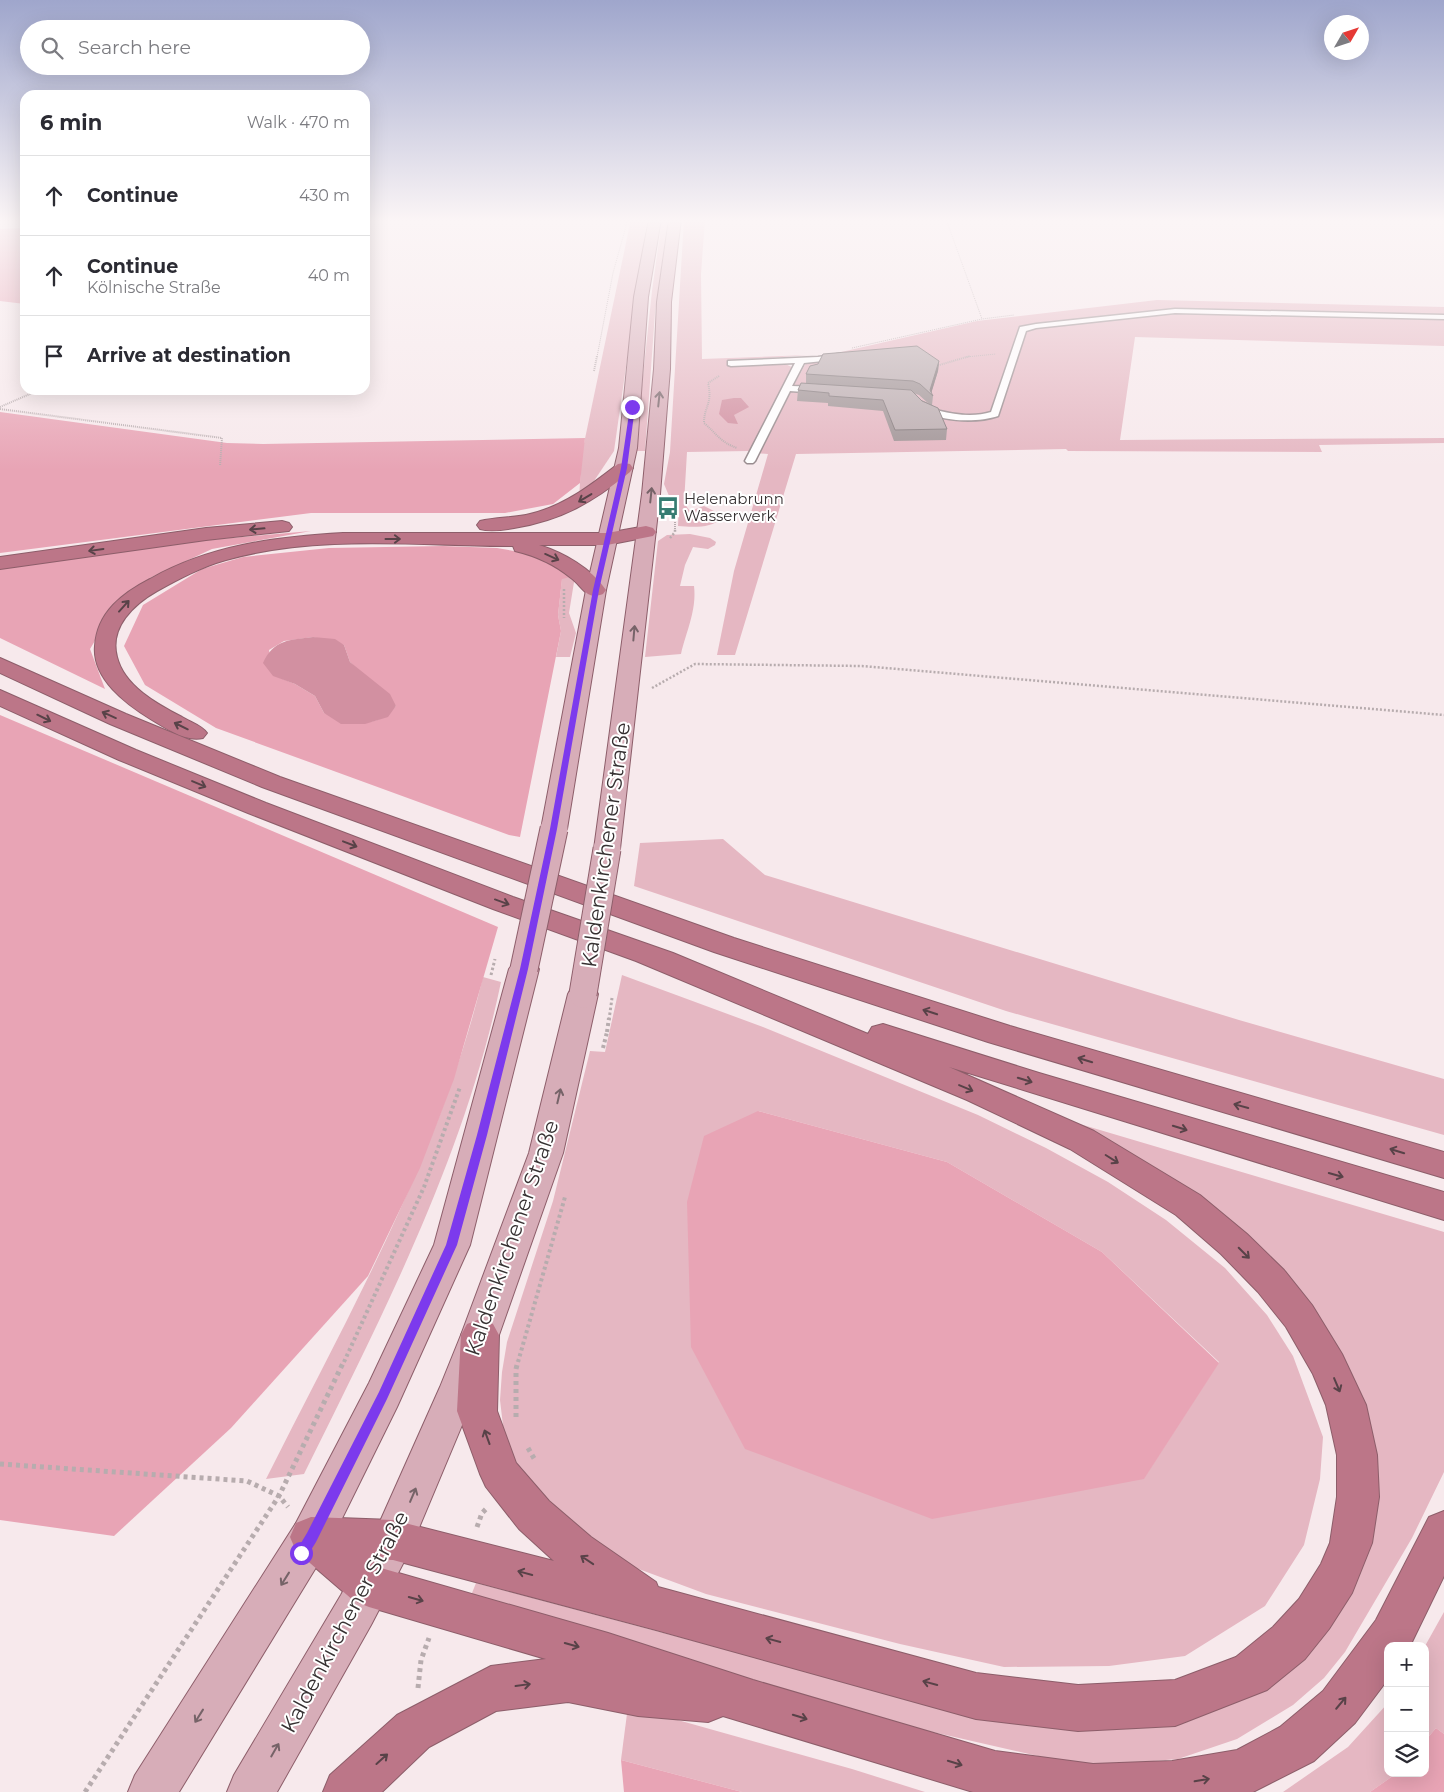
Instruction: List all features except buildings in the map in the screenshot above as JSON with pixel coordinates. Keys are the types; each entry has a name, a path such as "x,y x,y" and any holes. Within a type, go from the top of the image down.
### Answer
{"highway":[{"path":"383,823 167,720 131,696 110,672 104,647 112,620 131,599 182,568 207,559 251,548 297,542 474,533 501,524 540,518 562,511 589,496 626,456"},
{"path":"0,564 255,529 306,526 474,533 609,534 646,532"},
{"path":"474,533 535,550 575,569 596,590"},
{"path":"0,666 118,719 271,782 724,945 990,1031 1189,1092 1444,1165"},
{"path":"0,697 72,732 241,802 432,876 646,955 940,1054 1444,1206"},
{"path":"311,1537 393,1540 656,1608 976,1696 1078,1708 1175,1703 1251,1674 1295,1636 1314,1614 1337,1578 1352,1544 1358,1497 1357,1455 1346,1405 1329,1366 1299,1316 1271,1281 1234,1244 1188,1205 1073,1136 978,1092 646,955"},
{"path":"480,1335 477,1411 500,1474 534,1515 576,1552 656,1608"},
{"path":"311,1537 369,1586 608,1655 753,1703 995,1775 1093,1788 1172,1785 1242,1773 1297,1744 1339,1707 1392,1636 1444,1531"},
{"path":"347,1792 414,1731 491,1689 568,1679 638,1693 753,1703"}],"main road":[{"path":"152,1792 311,1537 383,1395 452,1245 524,969 554,829 596,590 626,456 640,303"},
{"name":"Kaldenkirchener Straße","path":"250,1792 369,1586 393,1540 480,1335 546,1153 583,994 607,849 630,682 642,555 651,494 653,453 662,369 664,303"}],"lane":[{"path":"914,396 927,410 957,416 989,417 995,414 1024,329 1176,311 1444,317"},
{"path":"731,363 818,360 847,356"},
{"path":"750,461 753,450 801,360"},
{"path":"787,388 828,391"}],"path":[{"path":"594,371 607,303"},
{"path":"801,360 982,318 976,303"},
{"path":"914,396 923,370 972,355 1016,353"},
{"path":"725,374 712,379 708,383 711,397 709,404 703,412 704,423 729,446 753,450"},
{"path":"0,408 29,395"},
{"path":"0,408 222,438 220,466"},
{"path":"652,688 695,664 862,666 1444,715"},
{"path":"489,984 492,975"},
{"path":"85,1792 278,1496 360,1330 424,1187 460,1085"},
{"path":"0,1464 247,1482 278,1496"}],"shaded area":[{"path":"613,303 635,303 614,451 588,490 579,498 582,453"},
{"path":"651,303 656,303 645,451 635,451"},
{"path":"679,303 701,303 702,359 809,355 728,361 728,365 783,363 794,368 749,451 687,452 684,503 690,511 704,506 714,511 721,518 717,522 707,526 678,526 679,503 672,503 664,484 670,452"},
{"path":"1134,303 1265,303 1444,307 1444,346 1135,337 1120,440 1444,438 1444,443 1319,445 1322,452 1068,451 1066,449 796,454 735,655 717,655 734,571 768,454 756,453 806,363 815,358 977,321"},
{"path":"741,398 749,407 734,415 738,424 728,423 719,414 722,400"},
{"path":"0,412 227,443 263,444 585,438 580,483 553,504 505,513 311,513 0,553"},
{"path":"311,531 212,549 152,577 120,599 90,649 105,689 0,638 0,568 207,540"},
{"path":"690,534 710,538 716,542 715,545 708,549 693,547 685,565 680,586 694,586 695,595 693,612 681,654 645,657 658,541 667,535"},
{"path":"443,546 497,548 530,554 575,576 562,579 558,615 561,631 520,837 509,835 216,728 145,685 124,646 143,605 202,569 243,557 329,548","holes":["313,637 344,645 350,662 396,706 380,719 362,722 324,713 315,696 295,684 273,675 269,650 284,641"]},
{"path":"575,576 569,613 576,633 570,657 556,657 561,631 558,615 562,578"},
{"path":"313,637 335,639 344,645 350,662 390,694 396,706 388,717 365,724 341,724 324,713 315,696 295,684 273,676 263,663 272,649 278,645 290,640"},
{"path":"0,715 498,927 454,1079 420,1168 368,1276 231,1428 114,1536 0,1520"},
{"path":"723,839 765,875 1239,1020 1444,1079 1444,1135 1006,1011 634,886 640,843"},
{"path":"622,975 763,1027 978,1115 1046,1148 1108,1182 1166,1220 1225,1268 1267,1315 1293,1356 1323,1437 1320,1479 1304,1545 1265,1606 1185,1656 1109,1666 1004,1667 900,1644 706,1594 636,1568 584,1537 533,1496 515,1463 504,1434 500,1400 502,1372 507,1342 553,1201 590,1051 605,1052","holes":["758,1111 947,1162 1102,1252 1219,1362 1144,1478"]},
{"path":"483,977 501,982 485,1047 466,1110 418,1234 363,1355 304,1474 266,1479 359,1296 417,1172 465,1043"},
{"path":"758,1111 947,1162 1102,1252 1219,1363 1144,1479 932,1519 745,1449 691,1347 687,1202 704,1136"},
{"path":"1073,1122 1444,1232 1444,1472 1412,1538 1345,1652 1324,1678 1293,1705 1237,1739 1178,1759 1104,1765 1060,1761 902,1725 470,1598 476,1583 964,1713 1183,1719 1360,1565 1321,1322"},
{"path":"1444,1612 1444,1734 1436,1728 1429,1736 1429,1642 1427,1642"},
{"path":"628,1706 852,1769 925,1792 742,1792 621,1760"},
{"path":"1384,1707 1384,1777 1391,1777 1370,1792 1283,1792 1348,1747"},
{"path":"1436,1728 1444,1734 1444,1792 1370,1792 1391,1777 1429,1777 1429,1736"},
{"path":"621,1760 742,1792 624,1792"}],"place":[{"name":"Helenabrunn Wasserwerk","path":"668,508"}],"route":[{"path":"301,1553 311,1537 383,1395 452,1245 524,969 554,829 596,590 628,448 632,407"}]}
